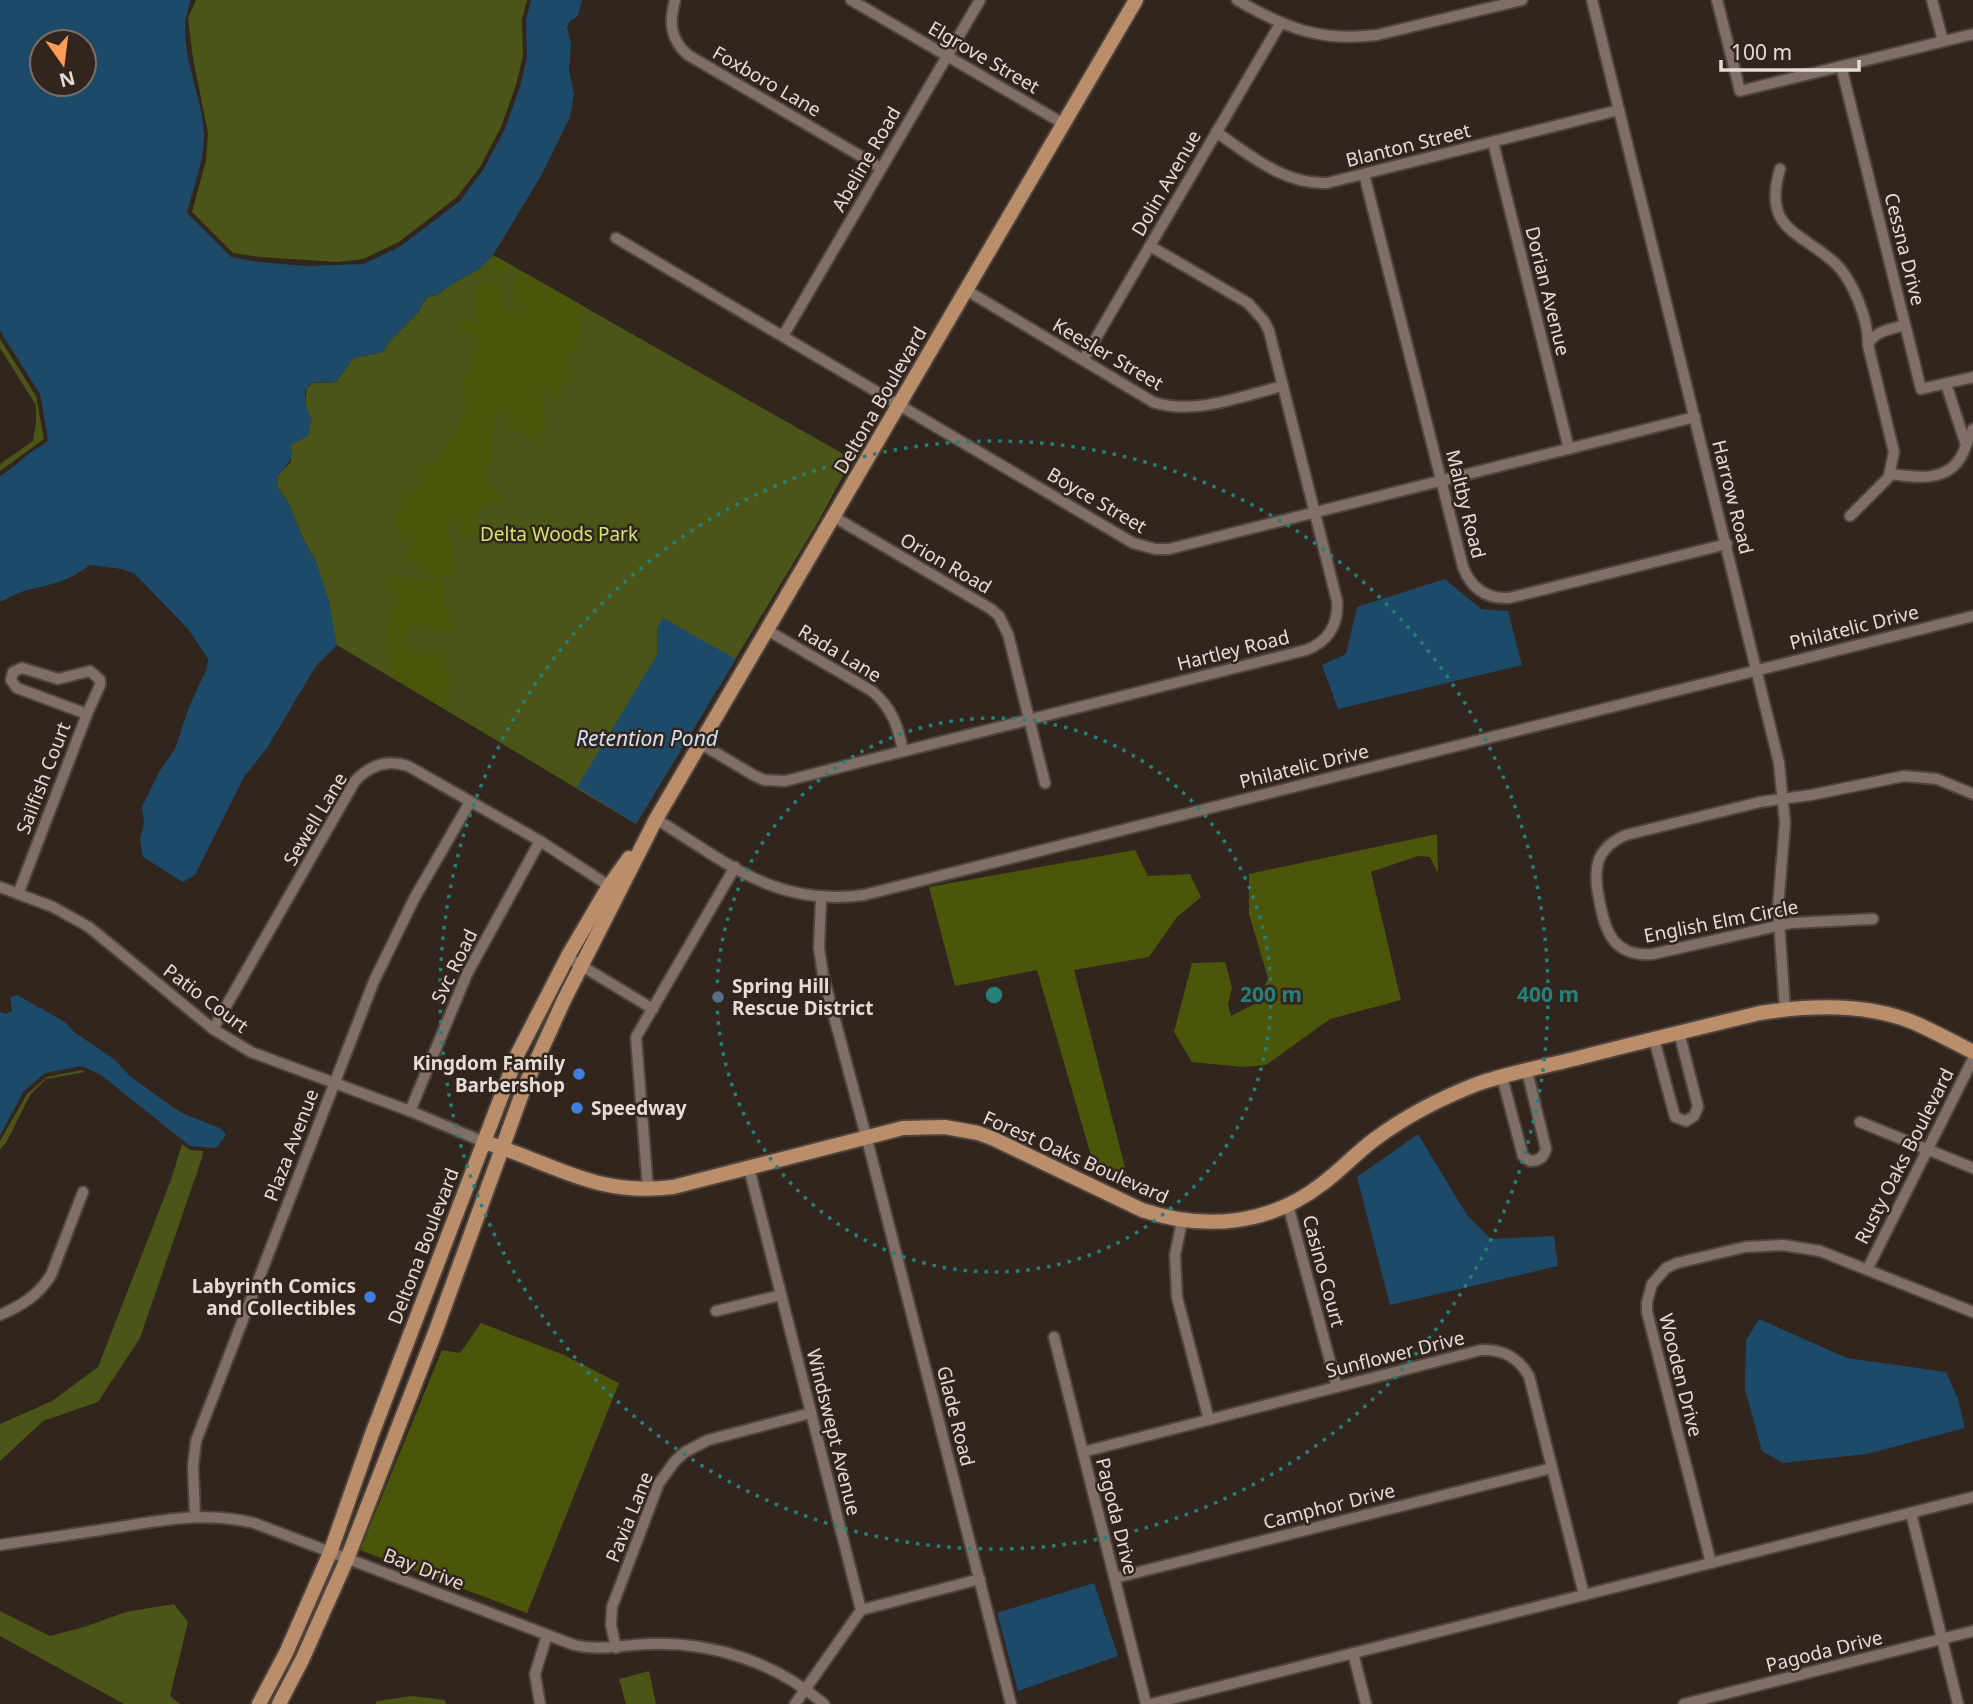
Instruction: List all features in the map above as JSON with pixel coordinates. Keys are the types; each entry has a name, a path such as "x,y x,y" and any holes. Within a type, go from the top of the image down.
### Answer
{"main road":[{"name":"Deltona Boulevard","path":"259,1704 286,1653 330,1553 413,1326 518,1053 567,957 615,889 1136,0"},
{"name":"Deltona Boulevard","path":"279,1704 302,1660 347,1559 544,1041 584,965 615,889"},
{"name":"Forest Oaks Boulevard","path":"484,1142 591,1182 648,1190 673,1187 923,1126 944,1127 978,1133 1142,1210 1182,1221 1231,1222 1260,1216 1288,1205 1325,1182 1374,1139 1401,1121 1453,1094 1502,1077 1760,1013 1785,1009 1832,1008 1884,1014 1913,1023 1973,1052"},
{"path":"413,1326 434,1334"}],"street":[{"name":"Foxboro Lane","path":"675,0 671,16 672,33 681,49 688,55 881,168"},
{"name":"Elgrove Street","path":"851,0 1064,124"},
{"name":"Abeline Road","path":"783,336 980,0"},
{"path":"1237,0 1280,24 1317,35 1357,37 1377,35 1521,0"},
{"name":"Harrow Road","path":"1592,0 1779,763 1784,799 1784,849 1778,907 1785,1009"},
{"path":"1717,0 1740,91 1973,34"},
{"path":"1932,0 1942,41"},
{"name":"Dolin Avenue","path":"1083,360 1280,24"},
{"name":"Cessna Drive","path":"1842,66 1921,389 1973,377"},
{"name":"Blanton Street","path":"1216,132 1275,171 1300,181 1326,183 1619,110"},
{"name":"Dorian Avenue","path":"1493,142 1569,449"},
{"path":"1780,169 1775,196 1781,218 1794,235 1823,253 1843,271 1854,289 1867,327 1868,343 1894,452 1889,475 1850,516"},
{"name":"Maltby Road","path":"1364,173 1467,577 1478,590 1494,598 1509,598 1727,544"},
{"name":"Boyce Street","path":"616,238 1144,547 1169,549 1695,417"},
{"name":"Hartley Road","path":"701,744 755,776 774,782 785,781 1306,650 1322,642 1334,626 1338,609 1269,331 1255,310 1150,246"},
{"name":"Keesler Street","path":"966,290 1153,402 1181,408 1194,407 1283,386"},
{"path":"1868,343 1881,332 1905,325"},
{"path":"1946,384 1965,442"},
{"path":"1889,475 1920,478 1943,473 1960,459 1965,442 1973,429"},
{"name":"Orion Road","path":"834,517 999,616 1008,634 1045,782"},
{"name":"Philatelic Drive","path":"656,819 758,881 779,890 821,898 864,895 1973,616"},
{"name":"Rada Lane","path":"767,631 872,691 883,700 896,721 903,751"},
{"name":"Sailfish Court","path":"18,894 100,685 100,680 90,671 58,678 22,667 13,672 11,680 17,688 87,714"},
{"name":"Sewell Lane","path":"213,1029 355,781 379,764 400,763 540,841 615,889"},
{"path":"1784,799 1904,776 1937,779 1973,794"},
{"name":"English Elm Circle","path":"1784,799 1760,802 1626,835 1609,845 1595,871 1606,930 1619,946 1637,954 1653,954 1779,925 1873,919"},
{"name":"Plaza Avenue","path":"195,1516 193,1466 196,1441 333,1084 395,936 470,802"},
{"name":"Svc Road","path":"410,1111 467,974 540,841"},
{"path":"648,1190 636,1037 735,867"},
{"name":"Patio Court","path":"0,887 53,907 89,927 213,1029 251,1052 410,1111 484,1142"},
{"name":"Glade Road","path":"821,898 819,928 822,968 1011,1704"},
{"path":"567,957 653,1009"},
{"path":"1654,1039 1675,1116 1686,1121 1694,1116 1698,1107 1679,1032"},
{"name":"Rusty Oaks Boulevard","path":"1867,1270 1973,1059"},
{"path":"1502,1077 1522,1156 1530,1161 1537,1160 1544,1155 1546,1149 1527,1071"},
{"path":"1860,1122 1973,1168"},
{"name":"Windswept Avenue","path":"749,1168 861,1610"},
{"path":"0,1315 26,1302 44,1287 83,1192"},
{"name":"Casino Court","path":"1288,1205 1336,1387"},
{"path":"1182,1221 1175,1255 1177,1297 1209,1420"},
{"name":"Wooden Drive","path":"1711,1563 1647,1312 1652,1284 1666,1268 1677,1263 1763,1245 1803,1247 1973,1312"},
{"path":"716,1311 781,1295"},
{"name":"Pagoda Drive","path":"1054,1337 1148,1704"},
{"name":"Sunflower Drive","path":"1083,1452 1481,1350 1501,1351 1518,1361 1529,1376 1584,1595"},
{"name":"Pavia Lane","path":"616,1648 611,1625 612,1607 659,1483 674,1461 708,1440 811,1413"},
{"name":"Camphor Drive","path":"1115,1578 1552,1468"},
{"path":"1148,1704 1973,1497"},
{"path":"1911,1513 1958,1704"},
{"name":"Bay Drive","path":"0,1545 195,1516 233,1518 254,1523 547,1635 589,1648 670,1644 715,1650 760,1664 805,1689 824,1704"},
{"path":"795,1704 861,1610 979,1579"},
{"name":"Pagoda Drive","path":"1684,1704 1973,1631"},
{"path":"540,1704 535,1674 547,1635"},
{"path":"1353,1653 1366,1704"},
{"path":"1735,1691 1738,1704"}],"green space":[{"path":"196,0 527,0 522,19 523,56 501,127 480,167 457,197 399,242 363,259 338,262 233,253 192,212 206,160 208,133 188,18"},
{"name":"Delta Woods Park","path":"493,255 852,459 818,522 636,824 337,645 317,564 289,504 278,488 277,476 291,462 291,445 307,410 307,388 313,383 336,382 354,358 383,352 418,312 427,297 440,294 442,290 480,268"},
{"path":"497,257 585,307 577,320 583,327 576,349 567,363 571,375 556,399 544,388 540,390 545,412 541,417 546,421 539,443 526,437 520,428 509,427 511,423 503,417 503,407 497,408 498,416 490,427 493,431 493,456 480,472 502,499 492,504 488,502 479,509 480,515 476,519 479,525 471,536 462,537 460,520 449,520 448,533 456,570 446,575 434,575 415,562 408,562 407,553 413,547 414,537 404,539 399,536 394,524 406,492 408,496 412,495 423,483 420,479 423,475 419,472 428,463 434,466 439,462 437,455 443,454 443,443 457,435 454,433 459,430 459,422 466,422 460,420 466,402 459,385 463,375 466,375 473,365 475,349 471,332 460,334 457,329 469,318 473,326 476,326 475,312 479,310 476,288 489,281 491,284 497,283 502,288 504,311 510,308 515,315 522,313 525,306 517,306 514,302 516,298 522,297 521,294 516,295 514,285 519,271 511,266 508,273 491,275"},
{"path":"0,339 36,396 44,439 0,471 0,464 33,441 36,405 0,348"},
{"path":"398,575 402,581 410,575 426,583 442,578 446,584 441,605 448,605 451,626 440,634 414,624 407,630 408,648 416,656 419,656 419,646 429,652 430,649 440,652 443,659 441,664 451,682 443,707 391,677 395,676 392,669 395,666 387,660 386,647 391,642 385,628 398,596 386,592 388,586 385,583"},
{"path":"1437,834 1438,873 1430,857 1418,856 1371,872 1401,1000 1330,1019 1266,1065 1242,1067 1192,1062 1174,1032 1192,963 1225,962 1232,988 1228,1004 1231,1016 1258,1002 1268,978 1249,914 1249,874"},
{"path":"1135,850 1148,876 1190,874 1201,897 1177,917 1149,957 1074,970 1128,1179 1092,1159 1037,970 955,986 929,887"},
{"path":"82,1070 85,1072 46,1079 30,1095 6,1143 0,1149 0,1141 27,1094 47,1077"},
{"path":"182,1144 190,1150 203,1151 202,1158 140,1338 98,1402 43,1421 0,1461 0,1424 52,1401 98,1367 171,1180"},
{"path":"481,1323 564,1355 619,1383 527,1613 360,1550 442,1350 460,1353"},
{"path":"174,1604 188,1622 170,1696 180,1704 124,1704 0,1636 0,1611 50,1636 126,1612"},
{"path":"649,1671 656,1704 626,1704 619,1679"},
{"path":"412,1696 445,1700 446,1704 375,1704 377,1701"}],"water":[{"path":"0,0 191,0 185,33 202,116 204,143 187,213 231,257 306,266 364,264 401,246 460,201 483,170 505,129 520,87 527,57 526,20 531,0 582,0 578,16 571,20 567,27 571,44 569,70 574,94 570,117 541,176 493,255 480,268 440,294 427,297 418,312 383,352 354,358 336,382 314,383 306,391 306,406 312,418 308,436 291,445 291,458 277,476 278,488 289,504 317,564 329,601 337,645 316,666 267,748 244,777 195,875 183,882 143,857 140,839 144,823 142,807 159,772 175,749 189,707 207,668 208,659 189,630 135,574 122,569 90,565 65,580 21,592 0,602 0,476 48,440 40,394 0,331"},
{"path":"1445,579 1481,609 1508,611 1522,665 1338,709 1322,665 1346,654 1357,607"},
{"name":"Retention Pond","path":"663,618 736,659 636,824 577,787 657,655 657,628"},
{"path":"17,995 65,1022 74,1032 114,1059 130,1076 171,1106 222,1129 226,1135 216,1148 190,1146 101,1075 82,1066 45,1073 24,1091 0,1135 0,1012 6,1014 12,1011 10,997"},
{"path":"1418,1134 1467,1215 1491,1239 1554,1236 1558,1266 1390,1305 1357,1177"},
{"path":"1759,1319 1847,1358 1946,1372 1958,1399 1965,1428 1867,1454 1783,1463 1762,1451 1745,1389 1746,1340"},
{"path":"1094,1583 1118,1656 1018,1691 997,1613"}],"place":[{"name":"Spring Hill Rescue District","path":"718,997"},
{"name":"Kingdom Family Barbershop","path":"579,1074"},
{"name":"Speedway","path":"577,1108"},
{"name":"Labyrinth Comics and Collectibles","path":"370,1297"}]}
